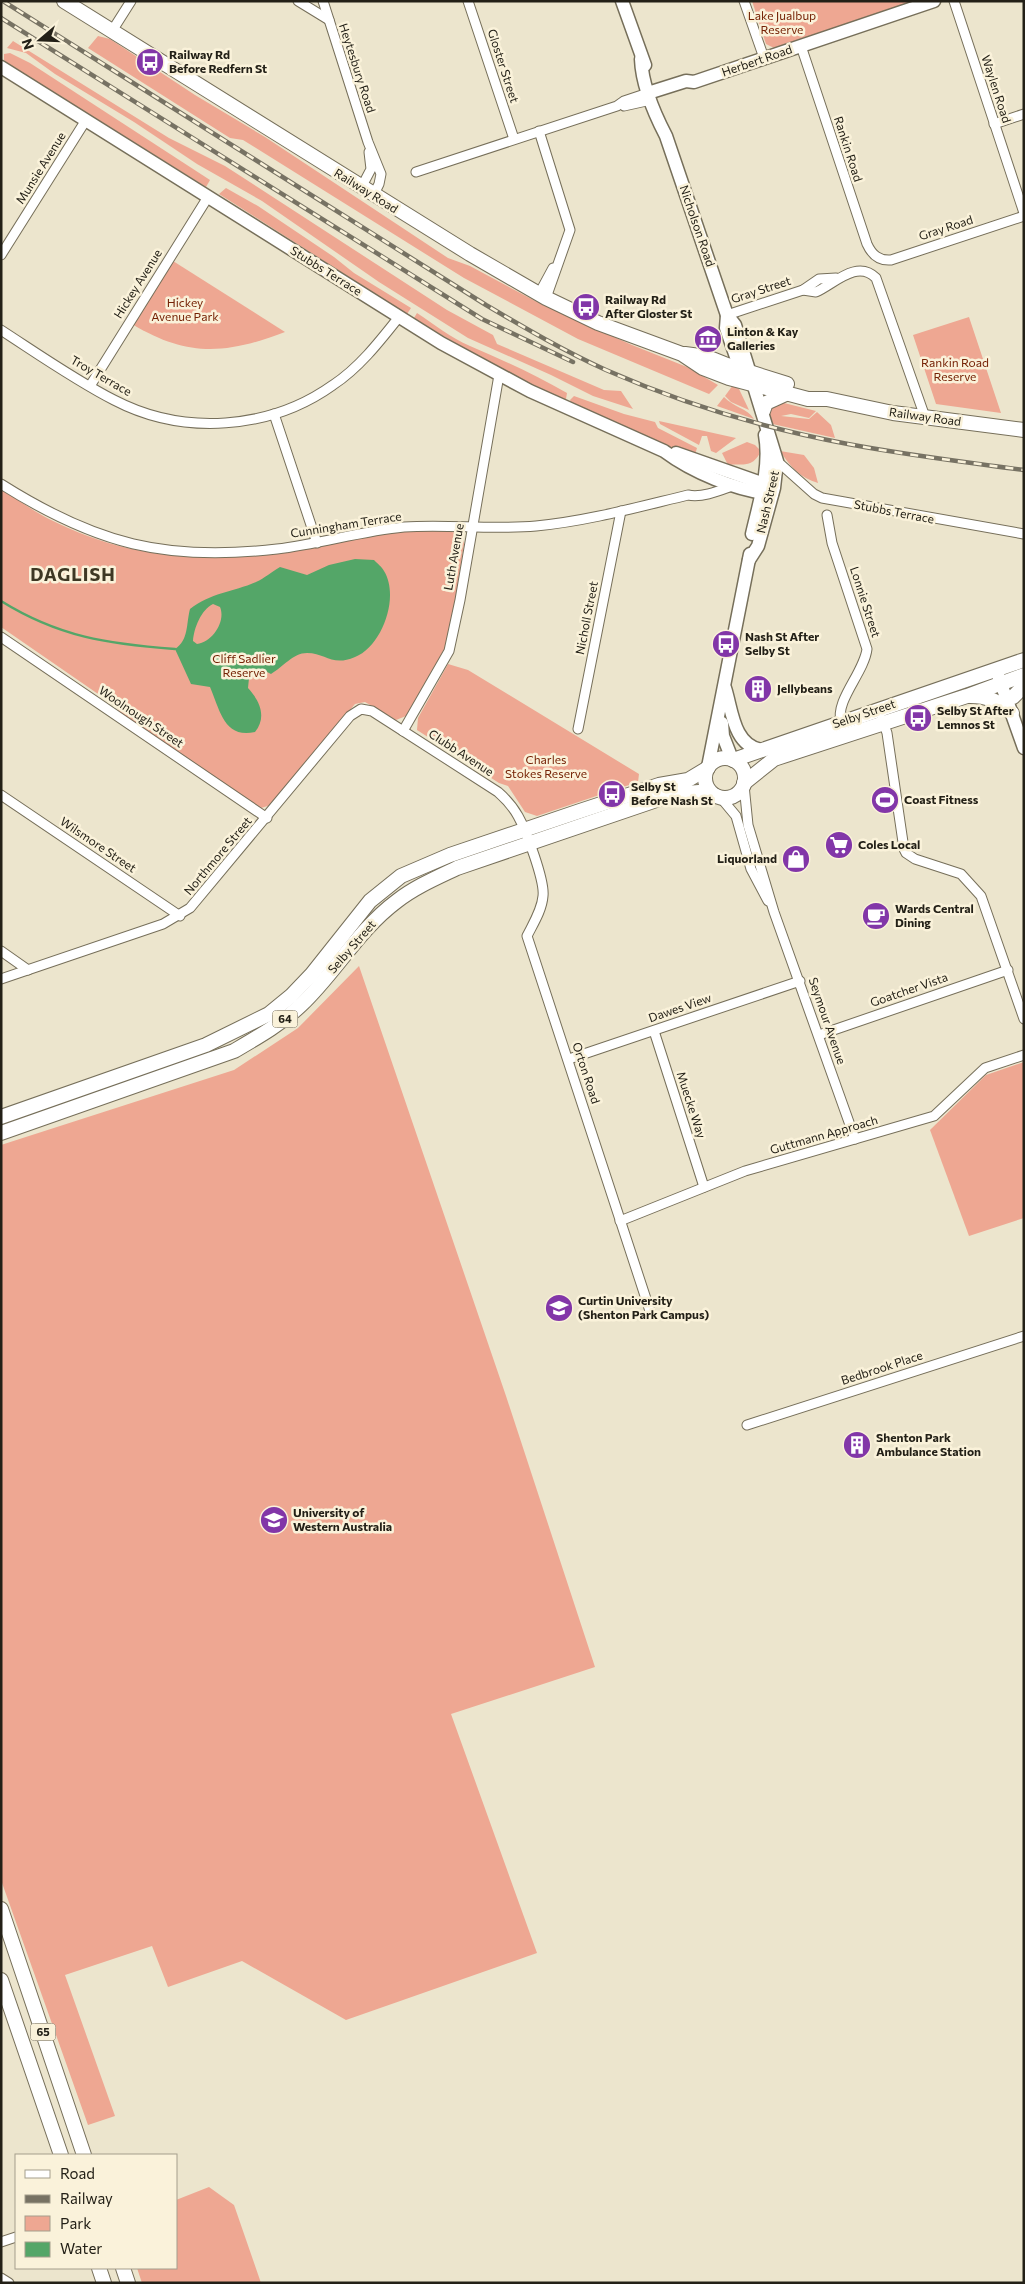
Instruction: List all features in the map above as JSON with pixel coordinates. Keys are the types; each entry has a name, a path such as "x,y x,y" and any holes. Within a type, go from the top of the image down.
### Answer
{"main road":[{"name":"Railway Road","path":"64,1 373,196 543,296 598,323 682,354 703,368 808,390 827,399"},
{"name":"Railway Road","path":"748,377 808,399 827,399 924,417 1024,430"},
{"path":"763,411 766,403 788,393"},
{"name":"Selby Street","path":"744,784 772,760 967,696 1024,660"},
{"name":"Selby Street","path":"733,760 879,709 1002,675 1024,675"},
{"path":"1014,697 1024,686"},
{"path":"967,696 985,696 995,700 1012,713"},
{"name":"64","path":"708,767 720,759 733,760"},
{"path":"708,767 706,783 709,790 718,797 733,796 744,784 743,770 733,760"},
{"name":"Selby Street","path":"1,1117 206,1045 269,1014 291,996 312,974 370,901 401,876 450,855 658,785 688,780 708,767"},
{"name":"Selby Street","path":"1,1133 234,1051 268,1032 301,1005 379,916 412,891 457,868 674,794 693,792 718,797"},
{"path":"401,876 412,891"},
{"path":"72,1092 77,1107"},
{"name":"65","path":"1,1909 84,2154"},
{"name":"65","path":"1,1980 61,2154"},
{"path":"99,2269 104,2283"},
{"path":"123,2269 128,2283"}],"street":[{"path":"112,31 131,1"},
{"path":"298,1 329,20"},
{"name":"Heytesbury Road","path":"323,1 368,142 381,174 379,184 373,196"},
{"name":"Gloster Street","path":"468,1 514,139"},
{"name":"Nicholson Road","path":"622,1 641,59 641,71 653,95 727,315 735,324 748,377"},
{"path":"744,1 764,58"},
{"name":"Herbert Road","path":"416,172 617,106 626,106 653,95 688,87 694,82 934,1"},
{"name":"Waylen Road","path":"954,1 1024,214"},
{"name":"Rankin Road","path":"801,46 866,244 877,258"},
{"name":"Stubbs Terrace","path":"1,67 399,317 499,375 664,451 701,473 739,480 767,489"},
{"path":"994,124 1024,114"},
{"name":"Munsie Avenue","path":"1,255 86,120"},
{"path":"539,131 570,230 543,296"},
{"name":"Heytesbury Road","path":"361,188 371,168 368,142"},
{"name":"Hickey Avenue","path":"90,386 208,197"},
{"name":"Gray Road","path":"877,258 884,261 891,260 1024,214"},
{"name":"Gray Street","path":"727,315 803,290 816,292 836,278 858,271 867,272 876,278 880,285 924,417"},
{"name":"Troy Terrace","path":"1,330 90,386 114,400 141,412 179,421 228,423 252,420 274,414 315,396 334,385 364,357 399,317"},
{"name":"Luth Avenue","path":"403,731 449,651 499,375"},
{"name":"Nash Street","path":"708,767 749,560 772,462 763,411 748,377"},
{"name":"Nash Street","path":"748,377 772,462"},
{"path":"274,414 317,543"},
{"path":"739,480 772,462"},
{"name":"Stubbs Terrace","path":"772,462 822,498 1024,534"},
{"name":"Cunningham Terrace","path":"1,484 52,514 90,531 151,549 215,554 278,549 402,528 535,526 621,511 688,495 694,496 739,480"},
{"path":"802,494 822,498"},
{"name":"Nicholl Street","path":"578,729 621,511"},
{"name":"Lonnie Street","path":"827,515 832,543 867,649 862,666 840,709 841,722"},
{"name":"Woolnough Street","path":"1,638 267,818"},
{"path":"1002,675 1014,697 1024,728"},
{"path":"1002,675 1024,748"},
{"path":"725,685 736,728 750,746 761,750"},
{"name":"Nash Street","path":"725,685 722,732 733,760"},
{"name":"Clubb Avenue","path":"356,711 365,709 372,711 498,792 514,810 525,830 529,844"},
{"path":"879,709 888,740 902,842 906,853 915,859 961,874 981,896 1024,1019"},
{"name":"Northmore Street","path":"1,979 163,924 180,916 208,890 356,711"},
{"name":"Seymour Avenue","path":"744,784 748,825 774,912 855,1139"},
{"name":"Wilsmore Street","path":"1,795 180,916"},
{"name":"Seymour Avenue","path":"718,797 736,816 751,869 774,912"},
{"name":"Orton Road","path":"529,844 544,892 541,904 527,936 650,1311"},
{"path":"1,951 28,970"},
{"name":"Goatcher Vista","path":"819,1035 1008,970"},
{"name":"Dawes View","path":"568,1059 800,981"},
{"name":"Muecke Way","path":"654,1031 704,1187"},
{"name":"Guttmann Approach","path":"620,1221 745,1171 936,1115 985,1068 1024,1055"},
{"name":"Bedbrook Place","path":"747,1425 1024,1336"},
{"path":"1,2242 15,2237"},
{"path":"1,2278 9,2283"}],"green space":[{"name":"Lake Jualbup Reserve","path":"752,1 916,1 774,48 766,44"},
{"path":"98,36 110,39 195,95 265,137 448,258 470,266 539,303 632,345 687,367 718,385 709,394 578,339 464,278 243,140 230,138 88,48"},
{"path":"13,41 169,138 225,166 447,310 493,335 497,344 604,390 621,391 633,409 593,396 468,338 379,282 262,201 197,164 134,122 55,74 26,53 7,48"},
{"path":"10,53 30,63 210,180 206,187 7,63 4,60 4,54"},
{"path":"226,188 258,206 334,257 354,273 411,308 407,314 219,194"},
{"name":"Hickey Avenue Park","path":"173,261 285,332 245,345 208,349 171,343 132,324"},
{"path":"417,313 463,343 519,368 567,393 566,399 561,399 542,390 450,340 414,318"},
{"name":"Rankin Road Reserve","path":"969,317 1001,413 936,404 913,335"},
{"path":"733,385 739,389 749,410 731,402 725,396"},
{"path":"574,396 624,414 655,422 658,428 697,448 695,455 661,444 571,403 570,400"},
{"path":"724,397 748,412 754,419 717,406"},
{"path":"776,403 784,403 816,411 809,418 791,414 781,416 809,419 817,412 831,425 835,438 768,423 767,415 771,406"},
{"path":"659,421 736,438 716,453 711,451 707,436 702,436 699,445 660,424"},
{"path":"747,442 755,445 761,451 758,457 751,463 728,465 722,453"},
{"path":"780,451 804,455 814,468 818,483 796,471"},
{"name":"Cliff Sadlier Reserve","path":"1,489 43,516 73,530 120,546 168,555 217,557 267,555 376,535 430,530 450,531 462,537 464,544 452,622 445,648 406,716 396,720 365,702 355,704 271,805 261,808 120,714 117,707 1,627"},
{"name":"Charles Stokes Reserve","path":"448,664 468,670 639,774 638,782 537,816 525,812 508,786 499,783 417,730 418,718"},
{"path":"359,966 506,1396 595,1667 451,1714 537,1953 346,2020 242,1961 168,1987 152,1946 65,1975 115,2116 88,2125 1,1880 1,1145 234,1070 298,1028"},
{"path":"1024,1062 1024,1218 969,1236 930,1130 986,1075"},
{"path":"209,2187 234,2205 261,2283 142,2283 137,2269 178,2269 178,2199"}],"water":[{"path":"355,559 374,560 382,568 388,582 390,594 386,620 380,632 365,651 347,660 340,661 307,653 297,655 271,674 263,670 253,671 249,678 248,688 259,704 261,721 255,732 245,733 236,731 230,727 220,713 210,687 191,684 175,649 180,645 185,636 190,609 206,599 256,582 280,567 307,575 329,565","holes":["213,604 220,607 221,618 217,630 208,639 197,644 193,641 194,636 197,625 205,610"]}],"waterway":[{"path":"1,601 43,623 85,637 175,649"}],"railway":[{"path":"3,1 486,305 590,363 694,404 787,431 892,452 1024,470"},
{"path":"1,18 482,319 573,362"}],"place":[{"name":"Railway Rd Before Redfern St","path":"150,62"},
{"name":"Railway Rd After Gloster St","path":"586,307"},
{"name":"Linton & Kay Galleries","path":"708,339"},
{"name":"Nash St After Selby St","path":"726,644"},
{"name":"Jellybeans","path":"758,689"},
{"name":"Selby St After Lemnos St","path":"918,718"},
{"name":"Selby St Before Nash St","path":"612,794"},
{"name":"Coast Fitness","path":"885,800"},
{"name":"Coles Local","path":"839,845"},
{"name":"Liquorland","path":"796,859"},
{"name":"Wards Central Dining","path":"876,916"},
{"name":"Curtin University (Shenton Park Campus)","path":"559,1308"},
{"name":"Shenton Park Ambulance Station","path":"857,1445"},
{"name":"University of Western Australia","path":"274,1520"}],"district":[{"name":"DAGLISH","path":"73,575"}]}
